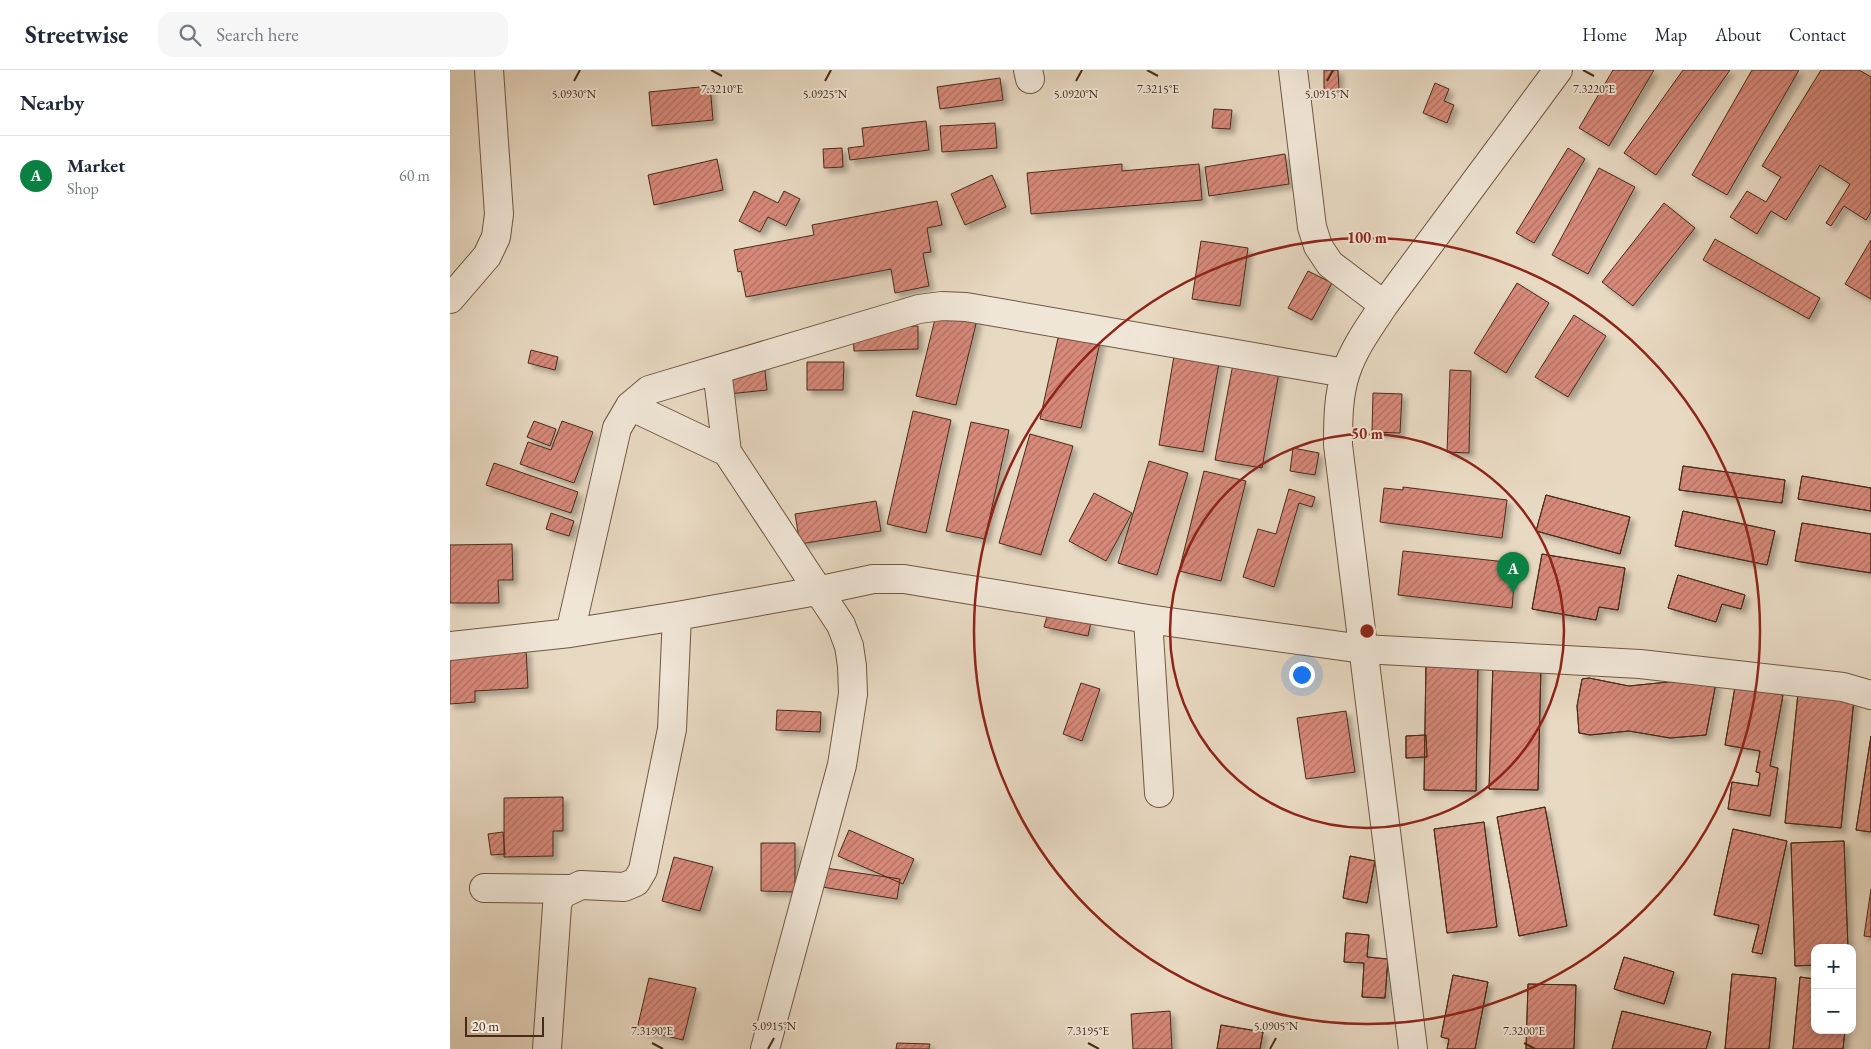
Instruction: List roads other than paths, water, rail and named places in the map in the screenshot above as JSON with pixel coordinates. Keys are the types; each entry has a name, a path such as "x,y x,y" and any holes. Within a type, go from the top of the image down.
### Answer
{"street":[{"path":"450,299 487,256 496,237 499,214 489,70"},
{"path":"1293,70 1312,227 1318,246 1330,264 1384,305"},
{"path":"1412,1049 1338,445 1339,407 1345,373 1363,336 1558,70"},
{"path":"570,633 617,428 630,406 649,390 919,310 942,306 966,307 1345,373"},
{"path":"716,370 727,452 840,625 849,646 852,666 853,694 842,765 765,1049"},
{"path":"630,406 727,452"},
{"path":"450,646 570,633 818,591 873,579 904,579 1148,619 1363,649 1640,664 1843,687 1871,695"},
{"path":"547,1049 557,906 560,895 569,889 581,885 624,887 636,882 643,870 672,729 677,616"},
{"path":"1148,619 1159,792"},
{"path":"484,888 569,889"}],"place":[{"name":"Market","path":"1513,593"}]}
